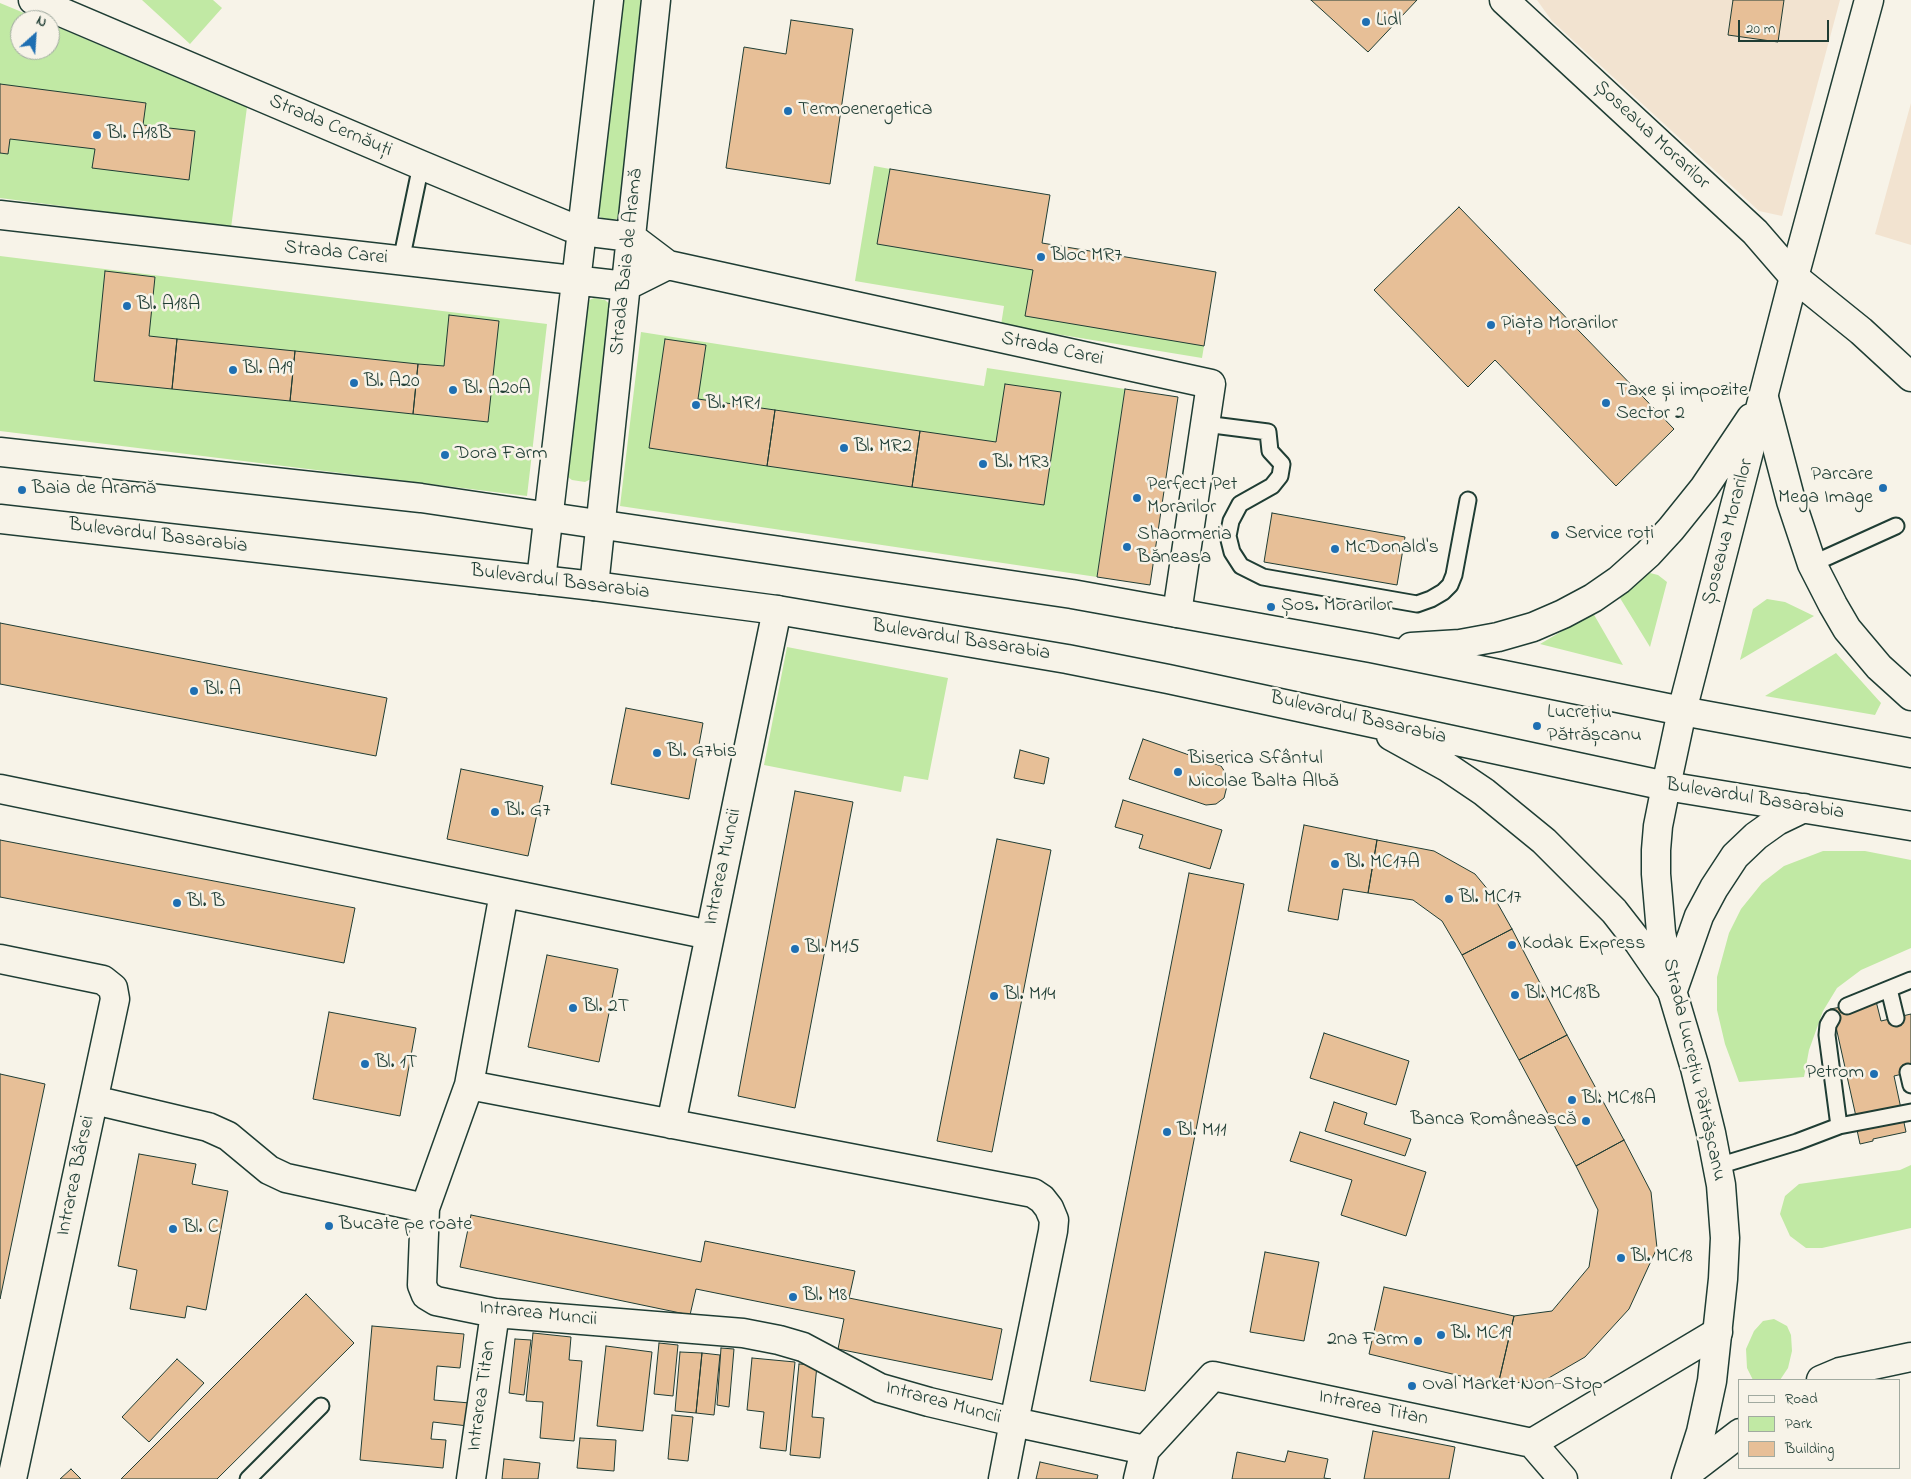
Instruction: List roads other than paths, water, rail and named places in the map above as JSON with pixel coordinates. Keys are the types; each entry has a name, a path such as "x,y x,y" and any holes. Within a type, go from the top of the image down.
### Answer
{"street":[{"name":"Strada Cernăuți","path":"33,0 582,232 631,238"},
{"path":"541,580 609,0"},
{"name":"Strada Baia de Aramă","path":"594,586 656,0"},
{"name":"Șoseaua Morarilor","path":"1504,0 1755,232 1794,277"},
{"name":"Șoseaua Morarilor","path":"1666,786 1682,712 1794,277 1868,0"},
{"name":"Strada Carei","path":"0,215 576,282 626,286"},
{"name":"Strada Carei","path":"631,238 668,265 1211,384 1176,613"},
{"path":"626,286 668,265"},
{"path":"1794,277 1861,331 1911,376"},
{"path":"1764,398 1791,501 1812,564 1847,629 1879,667 1911,696"},
{"path":"1370,648 1460,644 1498,637 1533,627 1593,598 1619,580 1648,554 1671,529 1704,488 1764,398"},
{"path":"0,452 421,498 1062,592 1370,648 1682,712 1911,753"},
{"name":"Bulevardul Basarabia","path":"0,519 594,586 777,610 1067,659 1248,695 1666,786 1911,826"},
{"name":"Intrarea Muncii","path":"671,1124 777,610"},
{"path":"1361,720 1447,767 1484,792 1523,823 1614,911 1672,992"},
{"name":"Strada Lucrețiu Pătrășcanu","path":"1666,786 1658,826 1656,874 1661,932 1672,992 1696,1068 1718,1166 1724,1211 1723,1279 1718,1332 1707,1410 1687,1476"},
{"path":"0,789 710,935"},
{"path":"1672,992 1700,916 1714,888 1735,856 1756,836 1777,821 1804,808"},
{"path":"469,1085 504,893"},
{"name":"Intrarea Bârsei","path":"0,959 103,980 113,988 115,1000 12,1479"},
{"name":"Intrarea Muncii","path":"469,1085 671,1124 1033,1193 1042,1199 1049,1208 1054,1220 1053,1230 1014,1422 929,1402 880,1388 803,1347 779,1340 743,1333 495,1313 436,1301 426,1295 422,1285 425,1208 469,1085"},
{"path":"94,1100 208,1126 228,1136 269,1170 286,1178 425,1208"},
{"name":"Intrarea Titan","path":"472,1479 495,1313"},
{"path":"1563,1479 1532,1442 1718,1332"},
{"path":"1823,1379 1840,1372 1911,1357"},
{"name":"Intrarea Titan","path":"1145,1450 1213,1376 1532,1442"},
{"path":"1003,1479 1014,1422 1145,1450 1138,1479"},
{"name":"Strada Lucrețiu Pătrășcanu","path":"1687,1476 1738,1435"}],"lane":[{"path":"401,261 420,165"},
{"path":"1205,424 1268,432 1270,451 1282,464 1280,476 1272,486 1240,504 1230,521 1228,536 1232,552 1241,566 1263,577 1417,604 1431,599 1450,585 1454,575 1468,500"},
{"path":"1812,564 1896,526"},
{"path":"1847,1006 1911,980"},
{"path":"1889,989 1896,1018"},
{"path":"1832,1018 1828,1025 1827,1034 1840,1126"},
{"path":"1718,1166 1798,1142 1840,1126 1911,1112"},
{"path":"248,1479 321,1406"}],"place":[{"name":"Lidl","path":"1366,22"},
{"name":"Termoenergetica","path":"788,111"},
{"name":"Bl. A18B","path":"97,135"},
{"name":"Bloc MR7","path":"1041,257"},
{"name":"Bl. A18A","path":"127,306"},
{"name":"Piața Morarilor","path":"1491,325"},
{"name":"Bl. A19","path":"233,370"},
{"name":"Bl. A20","path":"354,383"},
{"name":"Bl. A20A","path":"453,390"},
{"name":"Taxe și impozite Sector 2","path":"1606,403"},
{"name":"Bl. MR1","path":"696,405"},
{"name":"Bl. MR2","path":"844,448"},
{"name":"Dora Farm","path":"445,455"},
{"name":"Bl. MR3","path":"983,464"},
{"name":"Parcare Mega Image","path":"1883,488"},
{"name":"Baia de Aramă","path":"22,490"},
{"name":"Perfect Pet Morarilor","path":"1137,498"},
{"name":"Service roți","path":"1555,535"},
{"name":"Shaormeria Băneasa","path":"1127,547"},
{"name":"McDonald's","path":"1335,549"},
{"name":"Șos. Morarilor","path":"1271,607"},
{"name":"Bl. A","path":"194,691"},
{"name":"Lucrețiu Pătrășcanu","path":"1537,726"},
{"name":"Bl. G7bis","path":"657,753"},
{"name":"Biserica Sfântul Nicolae Balta Albă","path":"1178,772"},
{"name":"Bl. G7","path":"495,812"},
{"name":"Bl. MC17A","path":"1335,864"},
{"name":"Bl. MC17","path":"1449,899"},
{"name":"Bl. B","path":"177,903"},
{"name":"Kodak Express","path":"1512,945"},
{"name":"Bl. M15","path":"795,949"},
{"name":"Bl. MC18B","path":"1515,995"},
{"name":"Bl. M14","path":"994,996"},
{"name":"Bl. 2T","path":"573,1008"},
{"name":"Bl. 1T","path":"365,1064"},
{"name":"Petrom","path":"1874,1074"},
{"name":"Bl. MC18A","path":"1572,1100"},
{"name":"Banca Românească","path":"1586,1121"},
{"name":"Bl. M11","path":"1167,1132"},
{"name":"Bucate pe roate","path":"329,1226"},
{"name":"Bl. C","path":"173,1229"},
{"name":"Bl. MC18","path":"1621,1258"},
{"name":"Bl. M8","path":"793,1297"},
{"name":"Bl. MC19","path":"1441,1335"},
{"name":"2na Farm","path":"1418,1341"},
{"name":"Oval Market Non-Stop","path":"1412,1386"}]}
